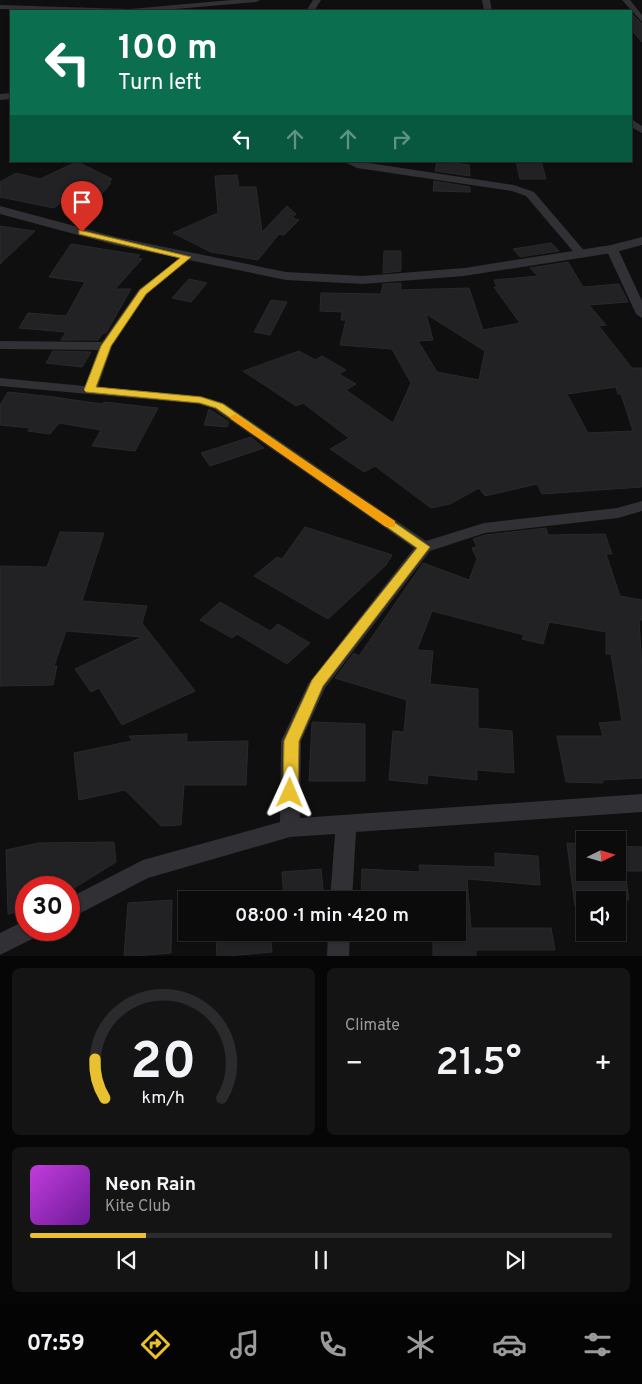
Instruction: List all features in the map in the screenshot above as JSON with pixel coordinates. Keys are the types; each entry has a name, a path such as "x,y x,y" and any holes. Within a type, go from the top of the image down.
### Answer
{"street":[{"path":"141,10 256,0"},
{"path":"618,0 634,0"},
{"path":"626,0 642,20"},
{"path":"0,7 98,10"},
{"path":"351,162 386,170 514,188 530,194 581,254"},
{"path":"1,211 115,241 186,257 286,276 363,280 464,272 612,249 642,240"},
{"path":"612,249 642,314"},
{"path":"90,390 106,346 143,292 186,257"},
{"path":"0,345 106,346"},
{"path":"0,382 201,400 220,406 424,547"},
{"path":"290,828 292,741 317,684 424,547 484,528 618,513 642,506"},
{"path":"80,903 142,870 290,828 642,803"},
{"path":"342,891 346,824"},
{"path":"0,944 15,936"},
{"path":"338,956 339,941"}],"building":[{"path":"632,14 642,24 642,42 632,31"},
{"path":"437,162 469,165 470,176 435,171"},
{"path":"516,162 541,162 546,179 520,179"},
{"path":"80,163 112,179 108,183 111,183 95,199 69,196 54,208 0,197 0,182 16,173 40,179 72,164"},
{"path":"237,175 239,187 256,187 262,232 287,206 296,214 292,218 299,220 284,235 279,234 258,260 211,252 173,233 218,213 215,176"},
{"path":"434,181 470,187 470,192 433,191"},
{"path":"0,226 35,231 0,264"},
{"path":"551,243 559,251 520,257 513,249"},
{"path":"71,244 140,255 137,258 142,259 115,289 131,289 106,333 102,334 98,340 61,340 66,332 19,328 28,313 66,316 85,282 49,277"},
{"path":"384,251 401,251 401,271 383,273"},
{"path":"568,262 583,287 619,284 628,302 589,305 606,325 599,326 632,368 642,368 642,487 542,494 537,484 485,496 479,488 450,504 431,508 375,466 364,472 330,449 349,438 303,403 296,406 243,371 299,351 315,360 322,356 346,370 339,374 356,384 346,390 393,423 411,383 392,349 340,345 346,320 341,320 342,312 320,311 321,293 381,294 383,284 401,283 401,290 469,288 483,330 520,323 494,287 497,287 494,280 538,276 530,268","holes":["426,314 485,351 479,380 437,372 418,341 433,340","616,387 618,394 621,394 633,431 588,433 567,394"]},
{"path":"189,279 207,283 191,302 172,298"},
{"path":"271,300 287,302 270,335 254,332"},
{"path":"53,351 91,352 82,367 46,363"},
{"path":"8,392 102,404 104,402 158,408 135,451 92,446 101,430 59,423 50,434 28,431 30,428 0,425 0,405"},
{"path":"209,409 229,422 227,427 204,425"},
{"path":"251,437 264,448 210,466 201,453"},
{"path":"305,527 392,555 386,565 328,619 254,576 277,557 282,559"},
{"path":"546,528 548,535 605,534 612,554 606,554 620,596 642,600 642,620 639,620 642,669 642,778 603,780 603,783 566,782 557,736 603,736 599,723 622,721 611,654 606,654 606,632 549,622 543,644 522,639 524,635 432,611 417,650 433,651 430,684 478,689 478,728 512,731 514,773 477,770 477,780 428,775 427,784 389,780 393,731 404,732 407,700 335,678 354,653 359,656 423,563 469,580 477,559 472,548 477,547 473,539 485,535"},
{"path":"60,532 104,533 82,601 147,606 142,623 195,691 122,725 99,688 91,692 75,669 142,637 66,631 54,666 57,666 53,685 0,686 0,566 47,567"},
{"path":"220,602 270,631 278,624 310,643 287,664 237,634 232,638 200,620"},
{"path":"312,722 365,724 365,781 309,781"},
{"path":"187,734 187,742 248,741 246,785 184,785 181,825 161,826 125,790 79,800 74,753 132,741 129,736"},
{"path":"114,842 116,862 80,884 80,876 15,876 15,912 8,914 6,850 39,843"},
{"path":"567,843 576,844 576,881 626,881 626,879 629,900 626,900 626,891 576,891 575,907"},
{"path":"626,846 642,847 642,871 626,871"},
{"path":"495,853 538,856 540,885 467,879 471,928 551,928 555,950 476,950 476,956 433,956 433,941 466,941 466,891 361,891 362,869 420,872 419,865 495,867"},
{"path":"321,869 323,891 283,891 282,872"},
{"path":"172,900 171,953 124,956 128,903"},
{"path":"216,941 271,941 272,952 217,956"}],"slow traffic":[{"path":"235,417 391,524"}],"route":[{"path":"82,232 186,257 143,292 106,346 90,390 201,400 220,406 424,547 317,684 292,741 290,793"}]}
